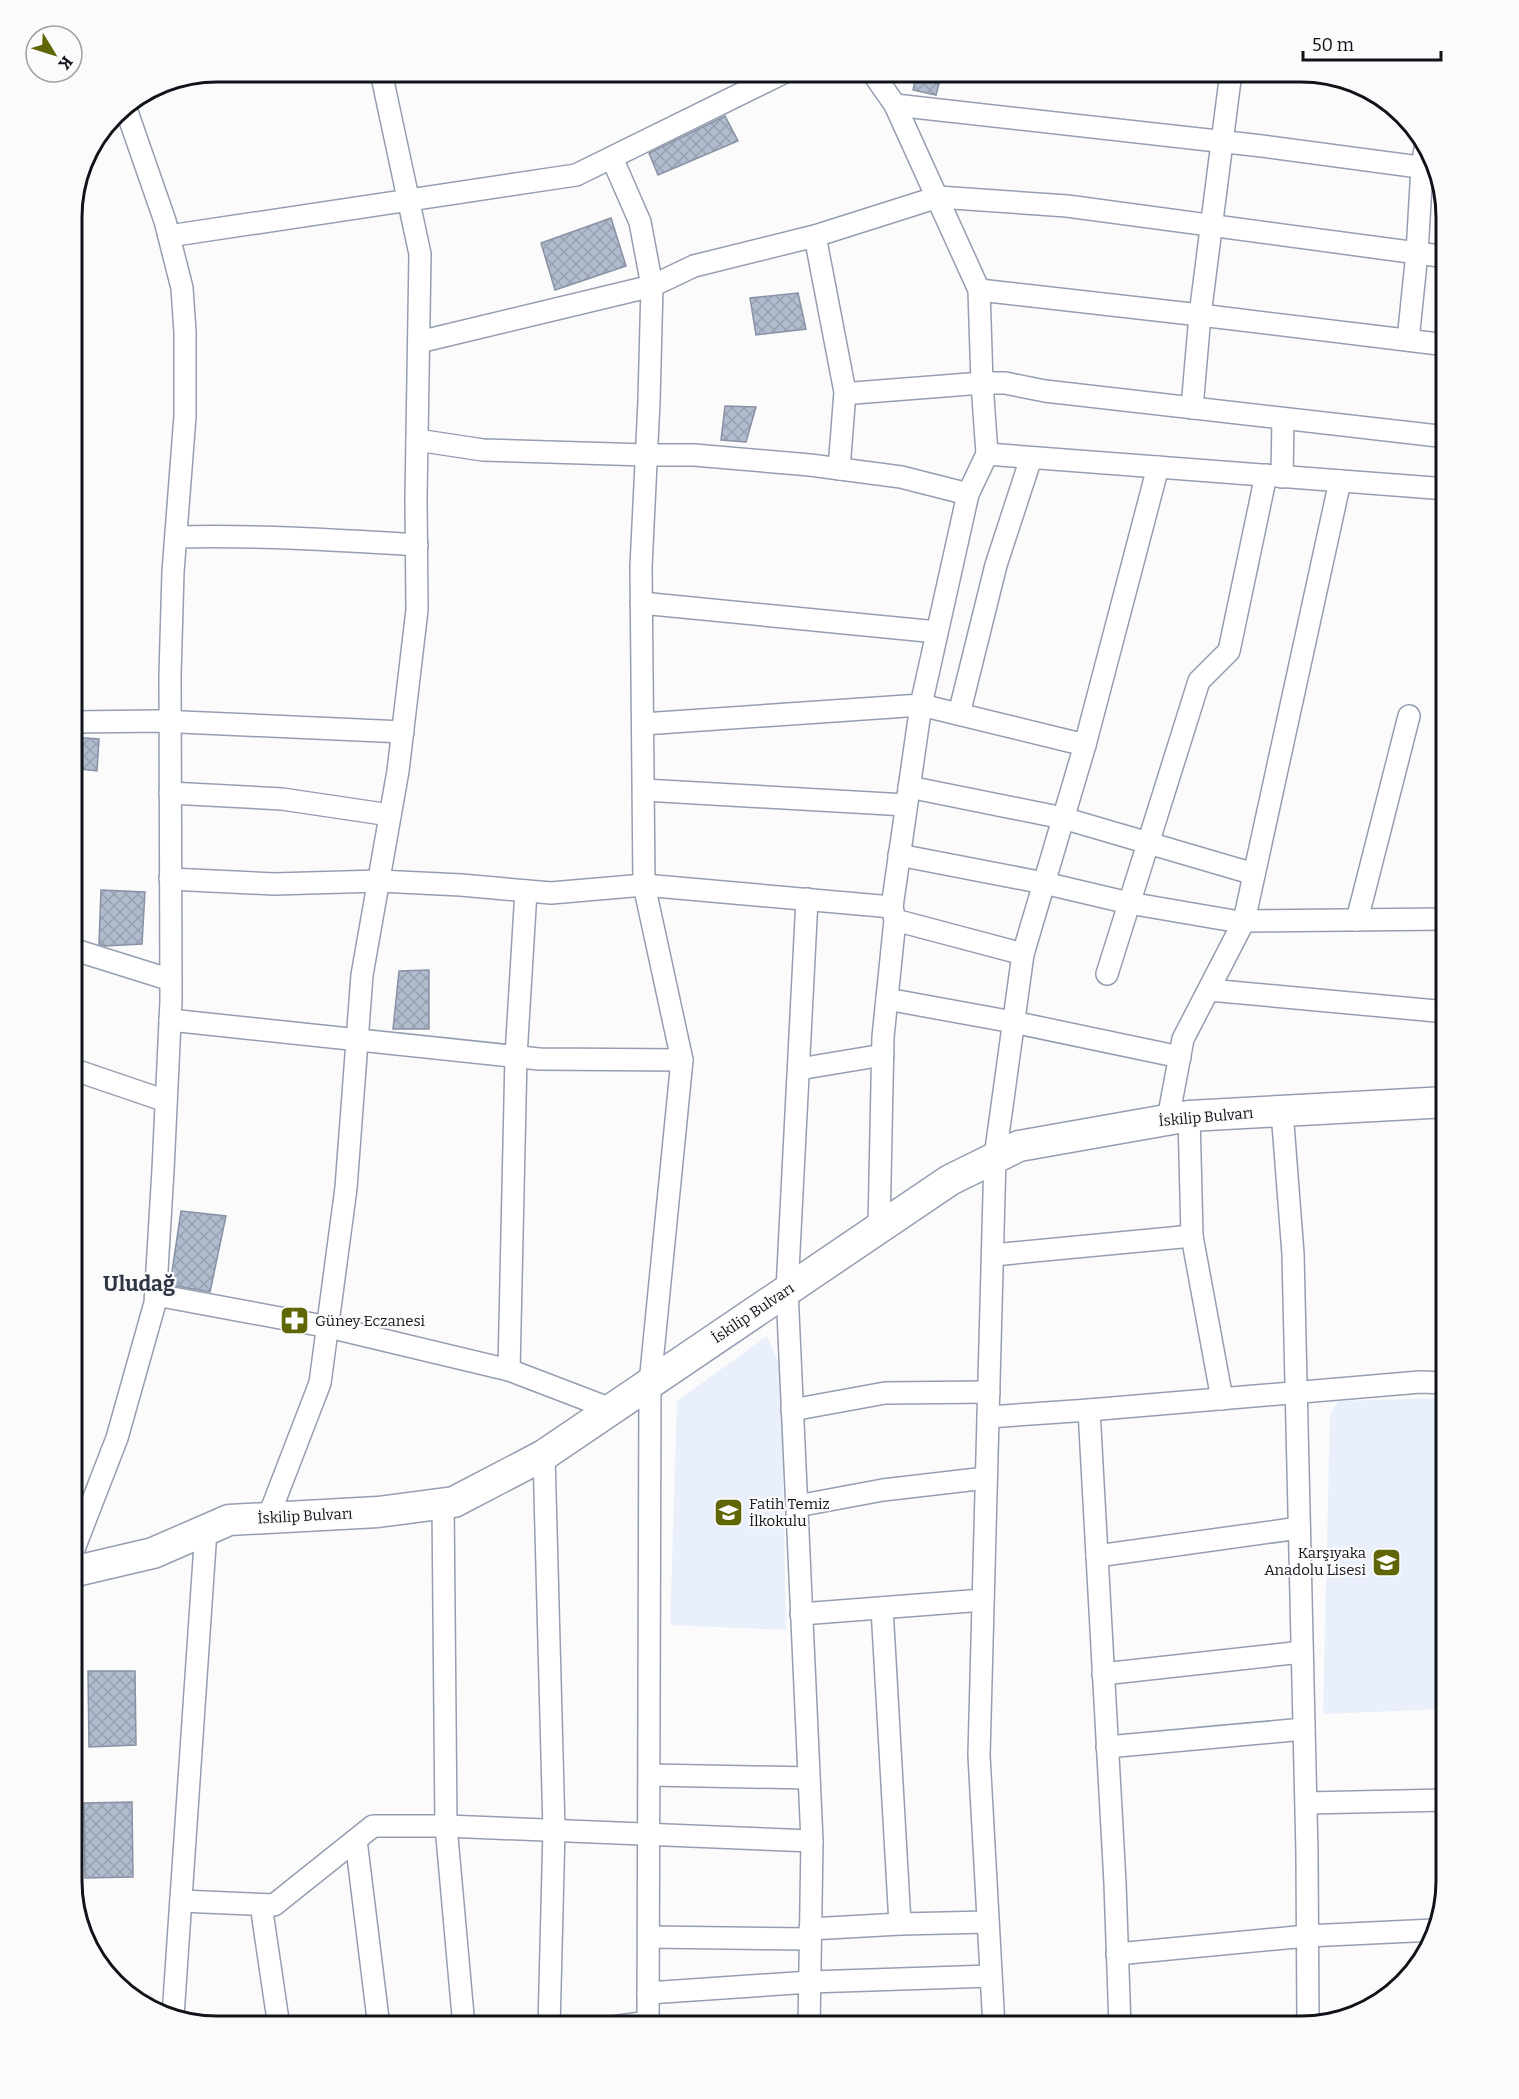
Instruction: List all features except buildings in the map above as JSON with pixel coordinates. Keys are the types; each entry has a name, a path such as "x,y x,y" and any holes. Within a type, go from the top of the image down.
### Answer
{"main road":[{"name":"İskilip Bulvarı","path":"82,1569 153,1552 229,1520 378,1512 454,1502 544,1455 950,1180 1019,1146 1178,1118 1436,1103"}],"street":[{"path":"268,1518 320,1383 346,1188 362,975 403,732 417,610 420,254 383,83"},
{"path":"169,236 576,175 763,83"},
{"path":"879,1227 883,1055 899,855 921,705 937,632 968,494 987,454 979,291 895,105 880,83"},
{"path":"1192,408 1200,315 1229,83"},
{"path":"895,105 1427,168"},
{"path":"82,1528 117,1438 156,1295 170,1020 170,721 176,537 185,416 185,332 182,288 169,236 129,116"},
{"path":"612,158 640,222 652,286 640,567 644,885 682,1059 650,1383 648,2016"},
{"path":"1408,340 1428,171"},
{"path":"419,342 652,286 694,266 815,236 938,197 1067,206 1436,256"},
{"path":"815,236 845,392 839,469"},
{"path":"979,291 1436,344"},
{"path":"845,392 1005,383 1045,392 1436,436"},
{"path":"1107,974 1199,681 1229,651 1274,476 1283,419"},
{"path":"417,440 483,450 694,455 839,469 901,477 968,494"},
{"path":"987,454 1436,488"},
{"path":"959,714 996,565 1031,458"},
{"path":"993,2016 979,1755 995,1157 1023,954 1085,745 1158,466"},
{"path":"1222,1399 1192,1236 1178,1118 1180,1057 1183,1039 1244,921 1340,481"},
{"path":"176,537 222,536 417,545"},
{"path":"641,603 937,632"},
{"path":"643,724 921,705 1085,745"},
{"path":"1358,920 1409,716"},
{"path":"83,722 170,721 403,732"},
{"path":"644,790 908,796 1063,818 1254,874"},
{"path":"170,793 282,799 390,815"},
{"path":"899,855 1044,883 1129,903 1234,921 1436,919"},
{"path":"170,879 274,884 379,881 551,893 644,885 807,899 893,913 1023,954"},
{"path":"509,1370 516,1056 525,891"},
{"path":"807,899 787,1290 812,1841 809,2016"},
{"path":"83,952 171,980"},
{"path":"1209,990 1436,1011"},
{"path":"887,999 1013,1022 1180,1057"},
{"path":"170,1020 539,1059 682,1059"},
{"path":"799,1069 883,1055"},
{"path":"82,1073 166,1101"},
{"path":"1282,1111 1293,1254 1306,1803 1308,2016"},
{"path":"993,1255 1192,1236"},
{"path":"156,1295 329,1327 509,1370 611,1409"},
{"path":"988,1417 1420,1382 1436,1383"},
{"path":"792,1410 885,1393 989,1392"},
{"path":"1089,1410 1120,2016"},
{"path":"544,1455 554,1830 549,2016"},
{"path":"796,1506 883,1490 986,1478"},
{"path":"443,1503 446,1826 463,2016"},
{"path":"1097,1556 1299,1528"},
{"path":"174,2009 206,1530"},
{"path":"801,1614 983,1600"},
{"path":"882,1608 900,1923"},
{"path":"1103,1674 1302,1652"},
{"path":"1107,1747 1304,1730"},
{"path":"650,1775 809,1778"},
{"path":"1306,1803 1436,1800"},
{"path":"181,1901 274,1905 374,1826 446,1826 812,1841"},
{"path":"356,1840 378,2016"},
{"path":"261,1905 277,2016"},
{"path":"649,1937 810,1934 900,1923 988,1922"},
{"path":"1117,1954 1307,1936 1427,1930"},
{"path":"648,1993 810,1982 991,1976"}],"shaded area":[{"name":"Fatih Temiz İlkokulu","path":"767,1336 781,1369 786,1630 670,1625 677,1401"},
{"name":"Karşıyaka Anadolu Lisesi","path":"1436,1398 1436,1709 1323,1714 1330,1415 1338,1401"}],"place":[{"name":"Güney Eczanesi","path":"294,1321"},
{"name":"Fatih Temiz İlkokulu","path":"728,1513"},
{"name":"Karşıyaka Anadolu Lisesi","path":"1387,1562"}],"district":[{"name":"Uludağ","path":"139,1284"}]}
